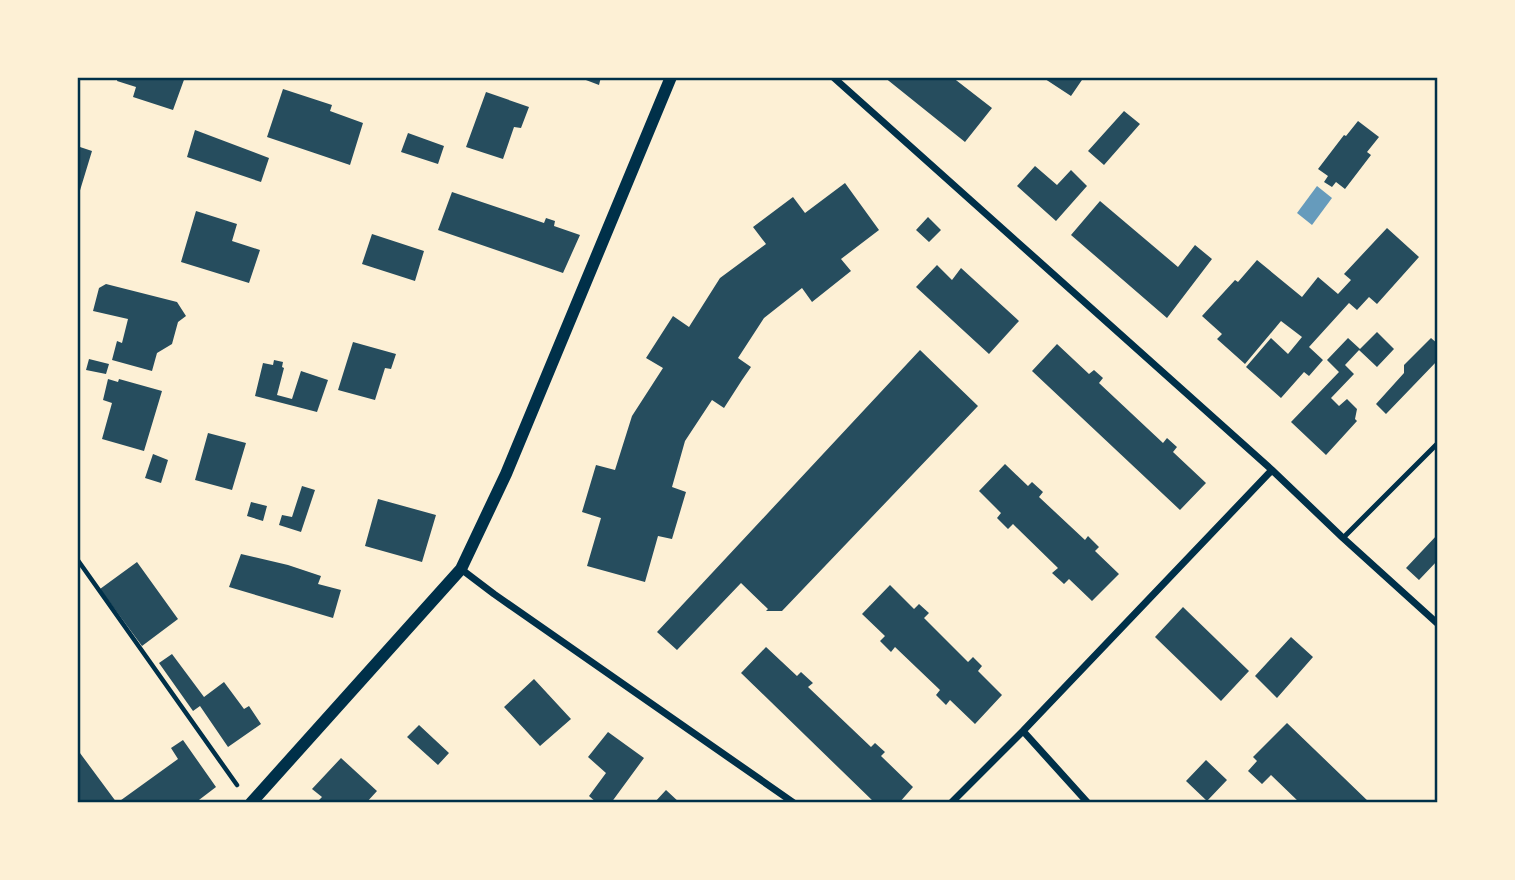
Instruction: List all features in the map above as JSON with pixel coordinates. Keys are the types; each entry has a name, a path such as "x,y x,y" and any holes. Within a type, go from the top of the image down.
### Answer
{"street":[{"path":"251,803 461,569 506,474 671,77"},
{"path":"833,77 1272,470 1438,624"},
{"path":"951,803 1272,470"},
{"path":"461,569 794,803"},
{"path":"1023,731 1088,803"}],"lane":[{"path":"1343,538 1438,443"}],"path":[{"path":"77,559 242,792"}],"water":[{"path":"1317,186 1332,198 1312,225 1297,213"}],"building":[{"path":"118,77 185,77 173,110 133,97 136,87 117,81"},
{"path":"578,77 601,77 599,85"},
{"path":"884,77 952,77 992,108 965,142"},
{"path":"1042,77 1084,77 1071,96"},
{"path":"283,89 332,105 330,111 363,123 350,165 267,137"},
{"path":"486,92 529,107 521,128 514,127 503,159 466,147"},
{"path":"1124,111 1140,124 1104,165 1088,151"},
{"path":"1358,121 1379,137 1367,152 1371,155 1345,189 1336,182 1332,187 1324,182 1328,176 1318,169"},
{"path":"195,130 269,158 261,182 187,157"},
{"path":"408,133 444,146 438,164 401,152"},
{"path":"80,147 92,151 78,197 77,155"},
{"path":"1035,166 1057,185 1071,170 1087,186 1056,221 1017,186"},
{"path":"845,183 879,230 841,259 851,271 812,302 802,288 764,318 738,358 751,367 724,408 712,400 685,441 672,487 686,492 672,539 658,536 645,582 587,566 601,518 582,512 596,465 615,470 632,416 663,368 646,358 673,316 689,327 720,278 766,244 753,227 793,197 805,213"},
{"path":"452,192 544,223 546,218 555,221 554,226 580,235 563,273 438,230"},
{"path":"1100,201 1178,267 1195,245 1212,259 1167,318 1071,235"},
{"path":"196,211 237,224 232,241 260,250 249,283 181,262"},
{"path":"928,217 941,230 929,242 916,230"},
{"path":"1387,228 1419,257 1377,304 1369,297 1357,310 1349,303 1309,347 1323,360 1309,376 1304,372 1281,398 1246,367 1271,338 1288,354 1302,337 1281,321 1245,364 1217,339 1222,334 1202,316 1257,260 1302,297 1318,277 1338,294 1351,280 1344,274"},
{"path":"372,234 424,251 415,281 362,264"},
{"path":"937,265 952,280 961,268 1019,321 989,354 916,287"},
{"path":"106,284 177,302 186,316 178,322 172,344 157,353 152,371 112,360 117,341 122,343 128,319 93,311 99,288"},
{"path":"1377,332 1394,349 1377,367 1359,350"},
{"path":"1348,338 1360,349 1345,365 1354,374 1331,398 1339,406 1347,399 1357,409 1357,421 1326,455 1291,422 1339,372 1327,360"},
{"path":"1431,338 1438,344 1438,360 1386,414 1376,404 1404,373 1404,365"},
{"path":"353,342 396,354 391,369 385,368 375,400 338,390"},
{"path":"1057,344 1089,374 1094,370 1103,378 1099,383 1163,443 1167,438 1177,447 1173,452 1206,483 1180,510 1032,371"},
{"path":"920,350 978,406 782,611 766,611 768,609 741,583 677,650 657,632"},
{"path":"89,359 109,364 106,374 86,370"},
{"path":"274,360 283,362 284,368 277,395 292,399 301,371 328,380 317,412 255,396 263,363 273,365"},
{"path":"108,379 118,382 119,379 162,391 144,451 102,439 112,403 103,400"},
{"path":"208,433 246,443 232,490 195,480"},
{"path":"153,454 168,460 161,483 145,478"},
{"path":"1005,464 1028,486 1032,482 1043,492 1039,497 1085,540 1088,536 1099,547 1095,551 1119,574 1092,601 1069,579 1064,584 1052,573 1058,568 1013,524 1008,529 997,518 1001,513 979,491"},
{"path":"302,486 315,490 301,532 279,525 282,515 292,517"},
{"path":"378,499 436,515 422,562 365,546"},
{"path":"251,502 267,506 263,521 247,516"},
{"path":"1438,534 1438,560 1419,580 1406,568"},
{"path":"241,554 321,576 318,584 341,590 333,618 229,587"},
{"path":"137,562 178,619 142,646 100,589"},
{"path":"890,585 914,609 919,604 929,613 924,618 968,662 973,657 982,666 978,671 1002,695 975,724 950,700 946,705 936,695 940,690 895,647 891,652 880,641 885,636 862,614"},
{"path":"1183,607 1249,671 1221,701 1155,637"},
{"path":"1291,637 1313,657 1277,698 1255,676"},
{"path":"766,647 797,676 801,672 813,683 808,687 871,747 875,743 885,752 881,756 913,787 899,803 875,803 741,673"},
{"path":"172,654 204,697 224,682 244,709 249,706 261,724 228,747 200,706 193,711 159,663"},
{"path":"534,679 571,719 540,746 504,707"},
{"path":"1287,723 1370,803 1300,803 1271,775 1262,784 1248,771 1257,761 1253,757"},
{"path":"419,725 449,753 438,765 407,737"},
{"path":"608,732 644,758 611,803 597,803 589,796 606,773 588,757"},
{"path":"183,740 216,787 195,803 117,803 178,759 171,748"},
{"path":"77,749 117,803 77,803"},
{"path":"341,758 377,791 366,803 316,803 322,797 312,789"},
{"path":"1206,760 1227,780 1207,801 1186,781"},
{"path":"666,790 680,803 654,803"}]}
